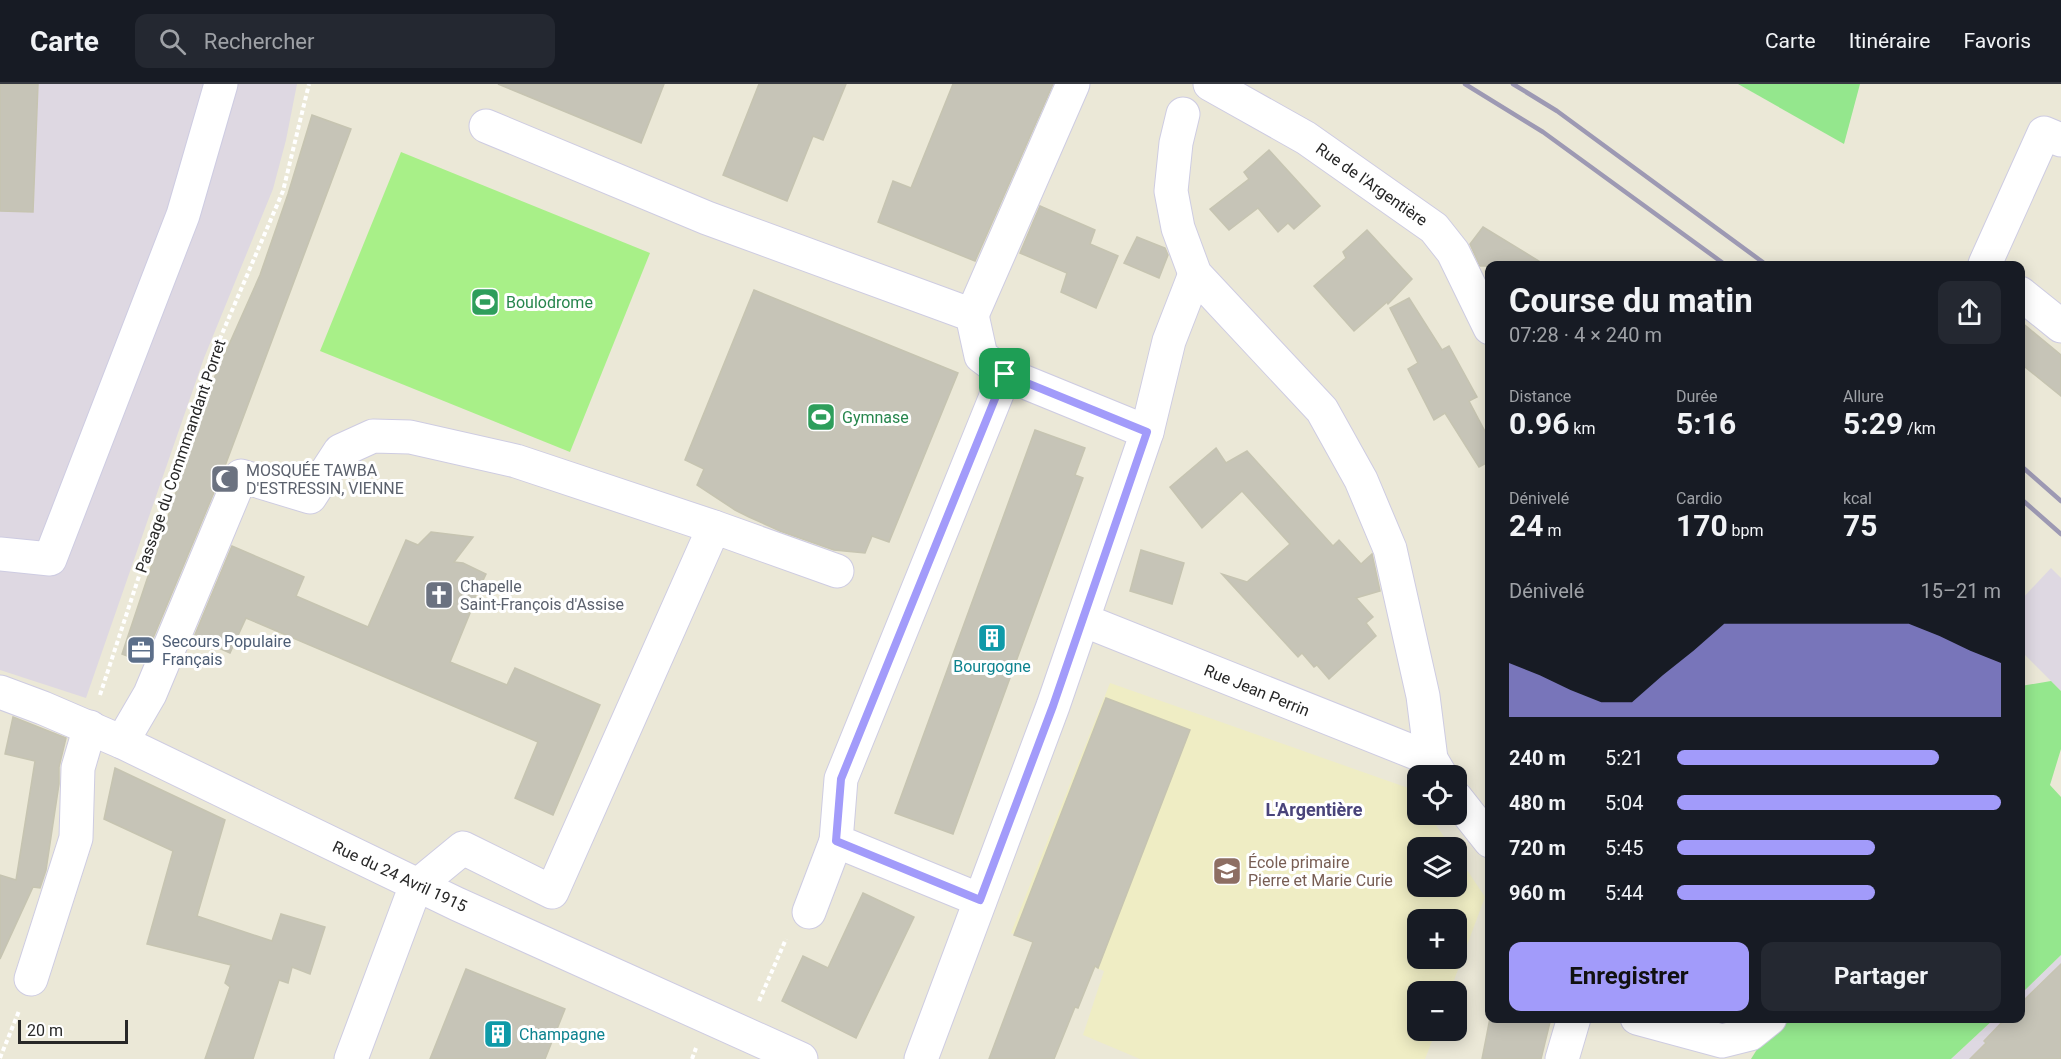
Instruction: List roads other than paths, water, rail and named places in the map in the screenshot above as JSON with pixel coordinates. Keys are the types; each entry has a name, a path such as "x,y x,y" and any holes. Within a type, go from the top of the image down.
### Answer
{"street":[{"path":"0,554 50,559 183,215 221,84"},
{"path":"1073,84 972,315 981,357 1005,374 1147,432"},
{"name":"Rue de l'Argentière","path":"1210,84 1306,138 1434,228 1453,252 1485,318"},
{"path":"1182,114 1176,143 1171,191 1178,228 1195,274 1322,410 1361,480 1392,558 1423,696 1436,765"},
{"path":"486,126 707,218 972,315"},
{"path":"1985,261 2044,133 2061,140"},
{"path":"921,1059 1053,706 1147,432 1169,341 1195,274"},
{"path":"2025,297 2061,326"},
{"path":"809,912 836,841 841,779 1005,374"},
{"path":"122,742 150,694 241,476 310,496 340,451 373,436 410,437 516,461 837,571"},
{"path":"351,1059 418,885 464,848 552,892 714,527"},
{"name":"Rue Jean Perrin","path":"1083,620 1431,765"},
{"name":"Rue du 24 Avril 1915","path":"0,692 90,727 418,885 801,1059"},
{"path":"32,979 76,838 78,768 90,727"},
{"path":"1467,812 1485,835"},
{"path":"836,841 980,900"},
{"path":"1562,1059 1573,1023"},
{"path":"1655,1023 1722,1041 1750,1034 1764,1023"}],"railway":[{"path":"1465,84 1543,132 1720,261"},
{"path":"1513,84 1557,111 1761,261"},
{"path":"2025,469 2061,501"},
{"path":"2025,502 2061,534"}],"place":[{"name":"Boulodrome","path":"485,302"},
{"name":"Gymnase","path":"821,417"},
{"name":"MOSQUÉE TAWBA D'ESTRESSIN, VIENNE","path":"225,479"},
{"name":"Chapelle Saint-François d'Assise","path":"439,595"},
{"name":"Bourgogne","path":"992,638"},
{"name":"Secours Populaire Français","path":"141,650"},
{"name":"École primaire Pierre et Marie Curie","path":"1227,871"},
{"name":"Champagne","path":"498,1034"}],"district":[{"name":"L'Argentière","path":"1314,810"}]}
